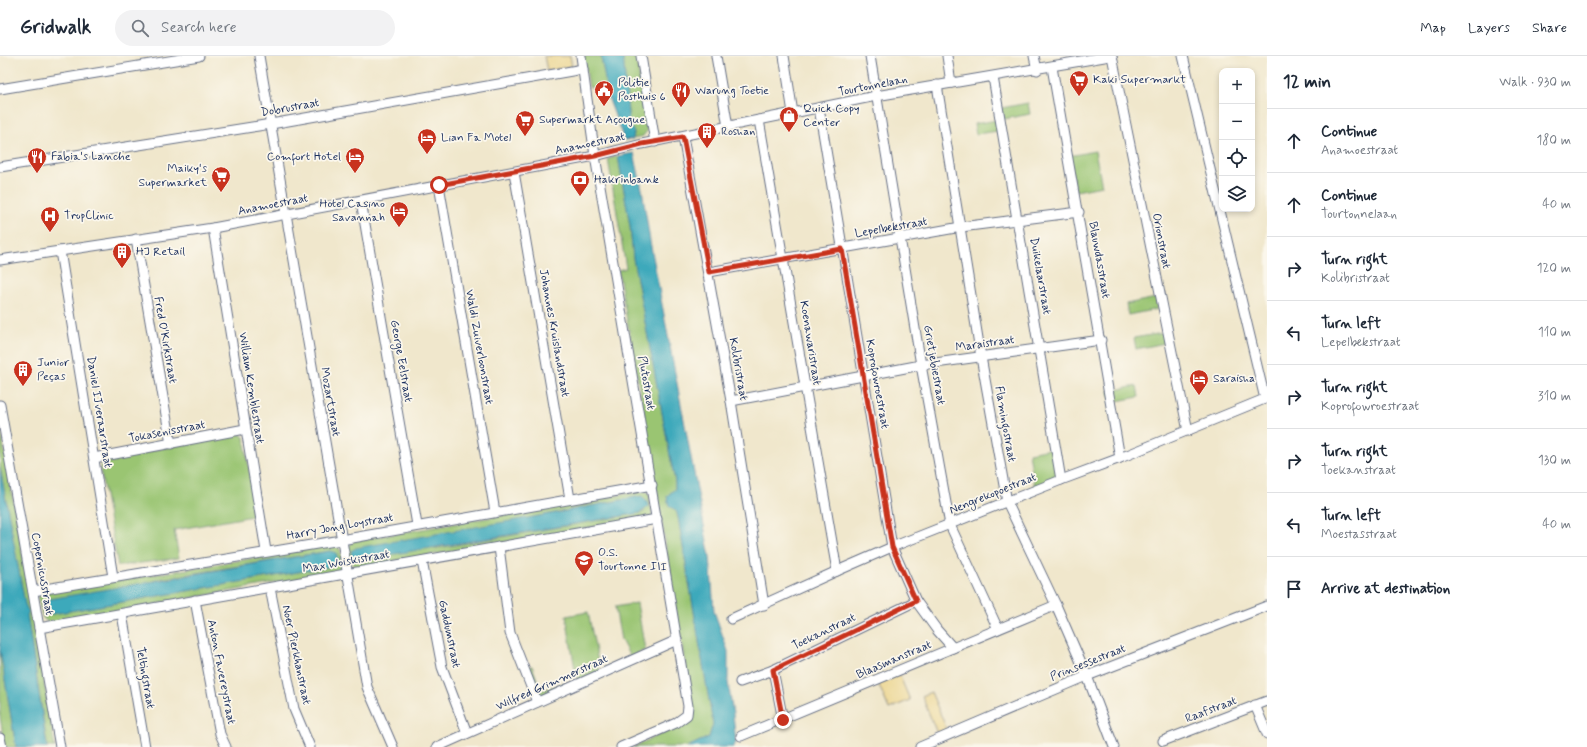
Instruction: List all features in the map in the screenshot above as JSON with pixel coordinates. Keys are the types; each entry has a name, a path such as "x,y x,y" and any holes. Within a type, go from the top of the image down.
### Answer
{"street":[{"path":"0,89 199,56"},
{"name":"Mozartstraat","path":"259,56 367,687 394,747"},
{"name":"Plutostraat","path":"581,56 595,156 652,485 688,706 687,715 676,723 621,747"},
{"path":"642,56 655,142"},
{"path":"716,56 728,127"},
{"path":"784,56 793,113"},
{"name":"Grietjebiestraat","path":"870,56 921,365 950,525 998,629"},
{"path":"947,56 951,82"},
{"path":"1034,56 1037,70"},
{"name":"Tourtonnelaan","path":"642,144 683,137 876,96 951,82 1037,70 1111,56"},
{"name":"Orionstraat","path":"1111,56 1188,431"},
{"path":"1183,56 1266,398"},
{"name":"Blauwdasstraat","path":"1052,67 1101,340 1120,458"},
{"name":"Dobrustraat","path":"0,167 271,124 583,69"},
{"name":"Duikelaarstraat","path":"993,77 1040,348 1061,480"},
{"name":"Flamingostraat","path":"937,85 981,357 1007,502 1056,605 1087,676 1114,747"},
{"name":"Koprofowroestraat","path":"819,108 892,547 916,601 937,630 953,648"},
{"name":"Koenawaristraat","path":"759,120 837,570"},
{"name":"Kolibristraat","path":"683,137 709,272 764,604"},
{"name":"Anamoestraat","path":"0,260 213,228 514,172 614,152 642,144"},
{"name":"Johannes Kruislandstraat","path":"514,172 570,499"},
{"name":"Waldi Zuiverloonstraat","path":"439,185 495,512"},
{"name":"George Eelstraat","path":"361,201 417,525"},
{"name":"Lepelbekstraat","path":"709,272 900,239 960,227 1078,212"},
{"name":"William Kemblestraat","path":"213,228 266,551"},
{"name":"Fred O'Kirkstraat","path":"136,239 171,444"},
{"name":"Daniel IJveraarstraat","path":"60,251 113,577"},
{"name":"Maraistraat","path":"731,401 921,365 1101,340"},
{"name":"Nengrekopoestraat","path":"732,619 837,570 892,547 1188,431 1266,398"},
{"name":"Copernicusstraat","path":"0,405 60,747"},
{"name":"Tokasenisstraat","path":"94,458 245,429"},
{"name":"Harry Jong Loystraat","path":"33,591 266,551 341,540 417,525 652,485"},
{"name":"Max Woiskistraat","path":"39,628 657,519"},
{"path":"499,548 510,633 538,702"},
{"name":"Gaddumstraat","path":"422,561 442,667 467,733"},
{"name":"Noer Pierkhanstraat","path":"270,588 294,710 310,747"},
{"name":"Anton Favereystraat","path":"195,600 220,734 226,747"},
{"name":"Toekanstraat","path":"740,682 773,670 916,601"},
{"name":"Blaasmanstraat","path":"741,736 783,720 1056,605"},
{"name":"Prinsessestraat","path":"920,747 1087,676 1267,606"},
{"name":"Teltingstraat","path":"122,614 145,747"},
{"name":"Wilfred Grimmerstraat","path":"437,747 677,640"},
{"path":"773,670 783,720"},
{"name":"Raafstraat","path":"1163,740 1267,701"},
{"path":"1255,705 1267,734"},
{"path":"0,738 2,747"}],"green space":[{"path":"584,56 601,56 608,97 603,91 589,87"},
{"path":"623,56 636,56 647,131 643,136 633,139 634,132 629,125"},
{"path":"1028,103 1030,114 1004,119 1001,108"},
{"path":"997,120 998,131 976,134 974,124"},
{"path":"1095,151 1102,186 1076,191 1069,156"},
{"path":"618,156 630,226 633,258 675,482 675,489 667,496 669,506 676,510 678,517 713,724 709,737 687,747 633,747 687,722 692,718 693,713 648,436 618,270 626,268 608,159"},
{"path":"1156,298 1158,309 1128,315 1126,304"},
{"path":"1163,333 1165,343 1136,349 1134,338"},
{"path":"1137,386 1139,397 1111,402 1109,391"},
{"path":"0,427 55,747 47,747 27,615 29,613 25,605 0,468"},
{"path":"239,433 244,437 255,506 251,507 253,516 174,530 179,558 118,566 100,468 103,460"},
{"path":"1054,448 1058,478 1035,489 1029,453"},
{"path":"644,491 649,494 652,515 650,517 360,567 354,565 350,561 348,555 348,548 353,541","holes":["641,496 643,497 644,512 640,513 433,549 504,523"]},
{"path":"334,545 340,549 343,565 337,572 49,623 43,618 38,598 42,593","holes":["330,551 333,566 52,614 159,579"]},
{"path":"637,603 645,650 630,657 621,640 615,607"},
{"path":"588,612 600,671 577,681 566,616"},
{"path":"0,650 16,747 5,747 0,717"},
{"path":"532,666 541,690 565,683 565,686 543,695 540,694 528,669"}],"sand":[{"path":"544,56 570,56 572,66 547,71"},
{"path":"899,674 910,700 889,709 878,683"},
{"path":"931,692 948,732 938,736 922,696"}],"water":[{"path":"601,56 623,56 629,125 634,132 633,139 624,140 608,97"},
{"path":"634,153 642,189 650,241 710,557 714,611 728,651 728,682 736,743 733,747 687,747 709,737 713,724 678,517 676,510 669,506 667,496 675,489 675,482 633,258 630,226 618,156"},
{"path":"0,468 25,604 29,613 27,615 47,747 16,747 0,650"},
{"path":"641,496 647,502 648,507 640,513 358,560 352,557 351,551 356,548 562,512"},
{"path":"330,551 336,553 338,560 333,566 52,614 45,612 42,606 50,599"}],"place":[{"name":"Kaki Supermarkt","path":"1079,97"},
{"name":"Politie Posthuis 6","path":"604,107"},
{"name":"Warung Toetie","path":"681,108"},
{"name":"Quick Copy Center","path":"789,133"},
{"name":"Supermarkt Açougue","path":"525,137"},
{"name":"Roshan","path":"707,149"},
{"name":"Lian Fa Motel","path":"427,155"},
{"name":"Fabia's Lanche","path":"37,174"},
{"name":"Comfort Hotel","path":"355,174"},
{"name":"Maiky's Supermarket","path":"221,193"},
{"name":"Hakrinbank","path":"580,197"},
{"name":"Hotel Casino Savannah","path":"399,228"},
{"name":"TropClinic","path":"50,233"},
{"name":"HJ Retail","path":"122,269"},
{"name":"Junior Peças","path":"23,387"},
{"name":"Saraisha","path":"1199,396"},
{"name":"O.S. Tourtonne III","path":"584,577"}],"route":[{"path":"439,185 514,172 614,152 642,144 683,137 709,272 842,249 892,547 916,601 773,670 783,720"}]}
